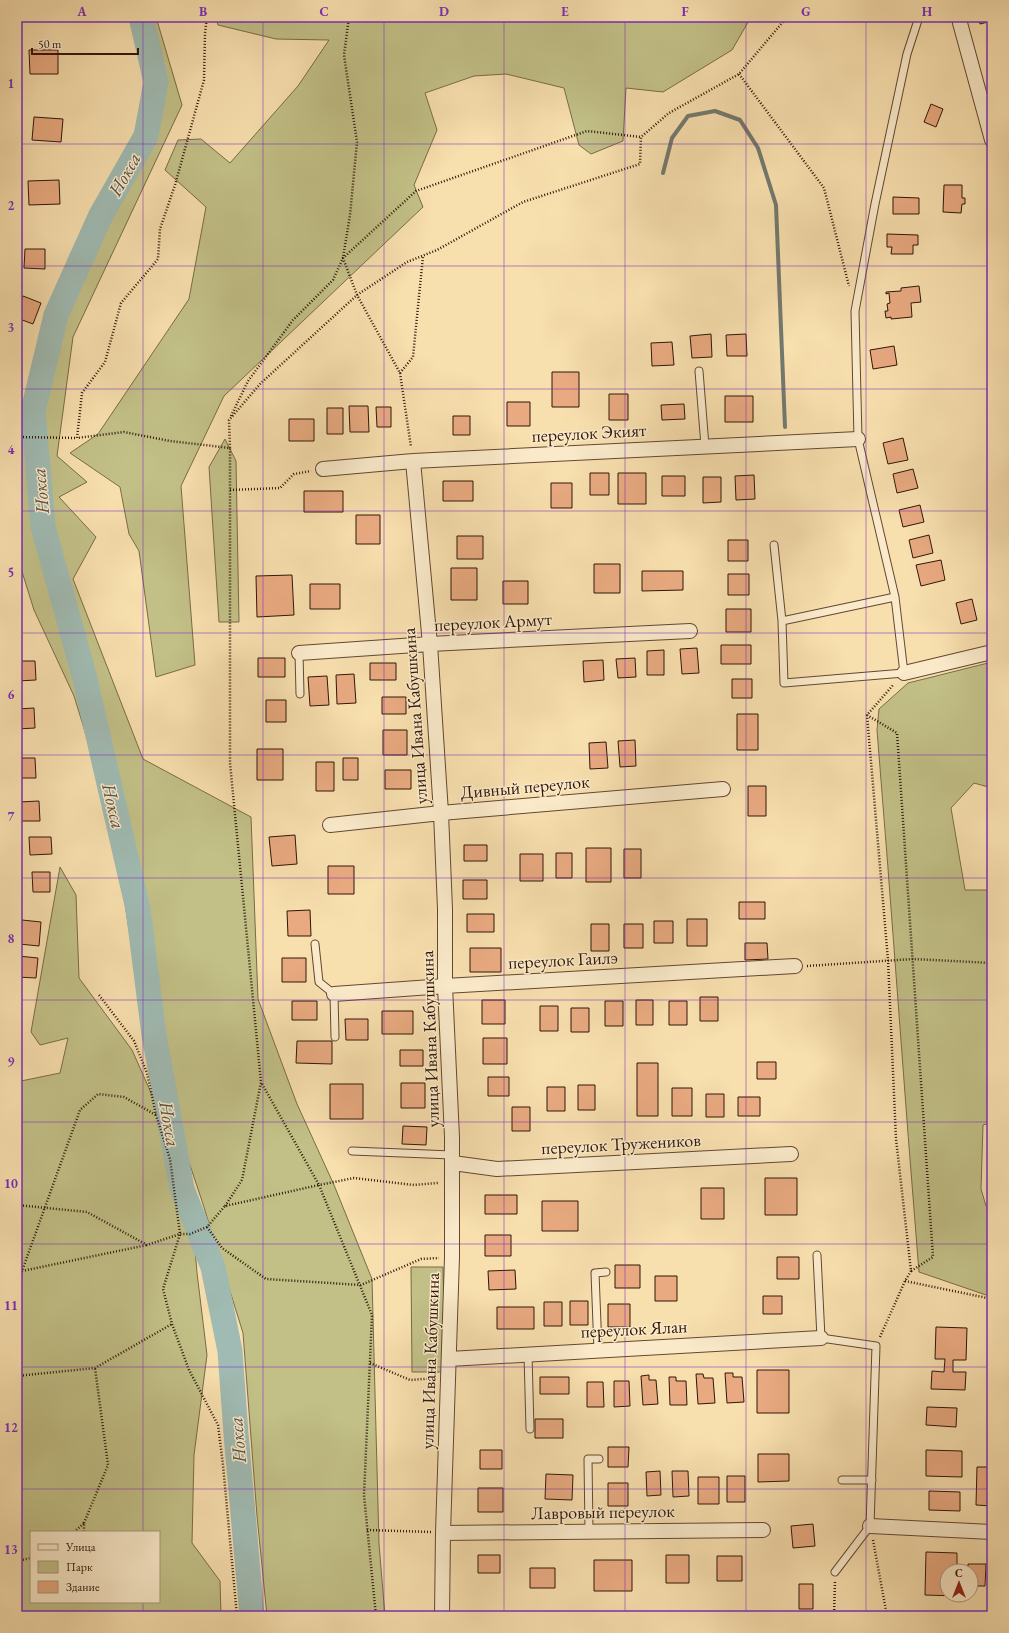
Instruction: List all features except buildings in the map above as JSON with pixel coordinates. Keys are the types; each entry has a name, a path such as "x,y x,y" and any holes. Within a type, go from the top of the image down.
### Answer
{"street":[{"path":"960,23 992,140"},
{"name":"переулок Экият","path":"323,469 413,461 858,439"},
{"name":"улица Ивана Кабушкина","path":"413,461 430,644 441,813 445,909 445,986 452,1159 450,1359 443,1533 442,1616"},
{"name":"переулок Армут","path":"299,654 430,644 690,631"},
{"path":"904,673 992,652"},
{"name":"Дивный переулок","path":"330,825 441,813 723,790"},
{"name":"переулок Гаилэ","path":"334,994 445,986 795,966"},
{"name":"переулок Тружеников","path":"452,1159 497,1169 791,1154"},
{"name":"переулок Ялан","path":"450,1359 822,1338"},
{"path":"870,1526 992,1532"},
{"name":"Лавровый переулок","path":"443,1533 763,1530"}],"lane":[{"path":"774,545 782,621 784,683 904,673 895,597 858,439 855,311 875,204 902,76 920,17"},
{"path":"699,371 705,446"},
{"path":"782,621 895,597"},
{"path":"299,654 300,694"},
{"path":"315,944 319,982 334,994 335,1037"},
{"path":"352,1151 452,1159"},
{"path":"817,1255 822,1338 876,1346 870,1526 835,1572"},
{"path":"598,1350 595,1273 606,1272"},
{"path":"528,1354 530,1429"},
{"path":"589,1531 588,1459 599,1459"},
{"path":"842,1480 872,1480"}],"path":[{"path":"77,438 82,393 105,362 121,303 158,259 160,229 175,185 204,80 205,33 207,17"},
{"path":"22,1271 147,1245 180,1234 190,1234 207,1227 225,1206 242,1180 261,1082 230,762 229,420 248,381 293,320 334,280 343,258 350,215 357,142 344,55 349,17"},
{"path":"343,258 416,191 587,131 641,137 669,113 739,74 787,17"},
{"path":"739,74 824,188 849,288"},
{"path":"229,420 261,383 356,295 408,262 438,250 523,202 640,164 641,137"},
{"path":"400,373 412,357 424,256"},
{"path":"343,258 356,295 400,373 413,461"},
{"path":"17,437 77,438 124,432 170,441 230,448"},
{"path":"230,490 280,488 294,474 323,469"},
{"path":"904,673 866,715 888,960 896,1139 911,1271"},
{"path":"866,715 897,733 933,1257 911,1271 904,1281 876,1346"},
{"path":"795,966 913,959 992,963"},
{"path":"99,994 134,1041 147,1073 156,1115 170,1159 180,1234 163,1289 172,1324 189,1370 218,1425 237,1615 233,1616"},
{"path":"261,1082 319,1185 372,1315 364,1494 376,1616"},
{"path":"17,1311 22,1271 80,1110 98,1094 124,1097 156,1115"},
{"path":"225,1206 354,1178 414,1185 452,1182"},
{"path":"17,1205 87,1212 147,1245"},
{"path":"207,1227 222,1248 266,1279 361,1285 421,1259 452,1257"},
{"path":"904,1281 992,1299"},
{"path":"17,1376 95,1368 172,1324"},
{"path":"370,1363 410,1380 449,1378"},
{"path":"84,1531 84,1523 108,1466 95,1368"},
{"path":"75,1531 84,1523"},
{"path":"870,1526 887,1616"},
{"path":"367,1530 443,1533"},
{"path":"17,1561 30,1558"},
{"path":"834,1616 835,1572"}],"green space":[{"path":"133,17 156,17 182,105 73,337 57,456 87,482 59,497 96,537 73,579 143,759 251,817 258,999 297,1104 334,1185 372,1279 379,1544 385,1616 267,1616 257,1516 243,1333 202,1201 144,1028 122,884 104,793 74,696 34,610 19,562 20,427 51,314 97,210 137,136 147,83"},
{"path":"215,17 751,17 732,50 663,92 626,88 623,141 591,154 579,145 564,88 506,74 474,76 425,93 437,130 414,185 423,207 224,396 181,486 195,665 156,677 139,551 129,534 120,487 70,453 98,434 189,299 206,207 165,170 178,140 201,139 230,163 298,86 329,40 276,39 218,25"},
{"path":"225,439 236,461 239,622 219,622 209,467"},
{"path":"992,662 992,788 974,783 951,808 965,890 992,890 992,1122 983,1125 981,1189 986,1206 992,1205 992,1297 919,1272 877,730 879,709 908,683"},
{"path":"60,867 76,895 79,978 132,1050 177,1151 192,1212 197,1273 207,1355 194,1455 192,1543 220,1581 221,1616 17,1616 17,1135 21,1081 60,1073 68,1038 40,1045 31,1032"},
{"path":"411,1267 443,1267 445,1372 412,1372"}],"waterway":[{"name":"Нокса","path":"141,17 156,82 146,136 100,217 56,315 33,411 43,527 84,675 138,909 154,1035 182,1189 213,1267 230,1351 252,1616"},
{"path":"663,173 672,138 688,116 715,111 740,120 758,148 776,205 785,427"}]}
